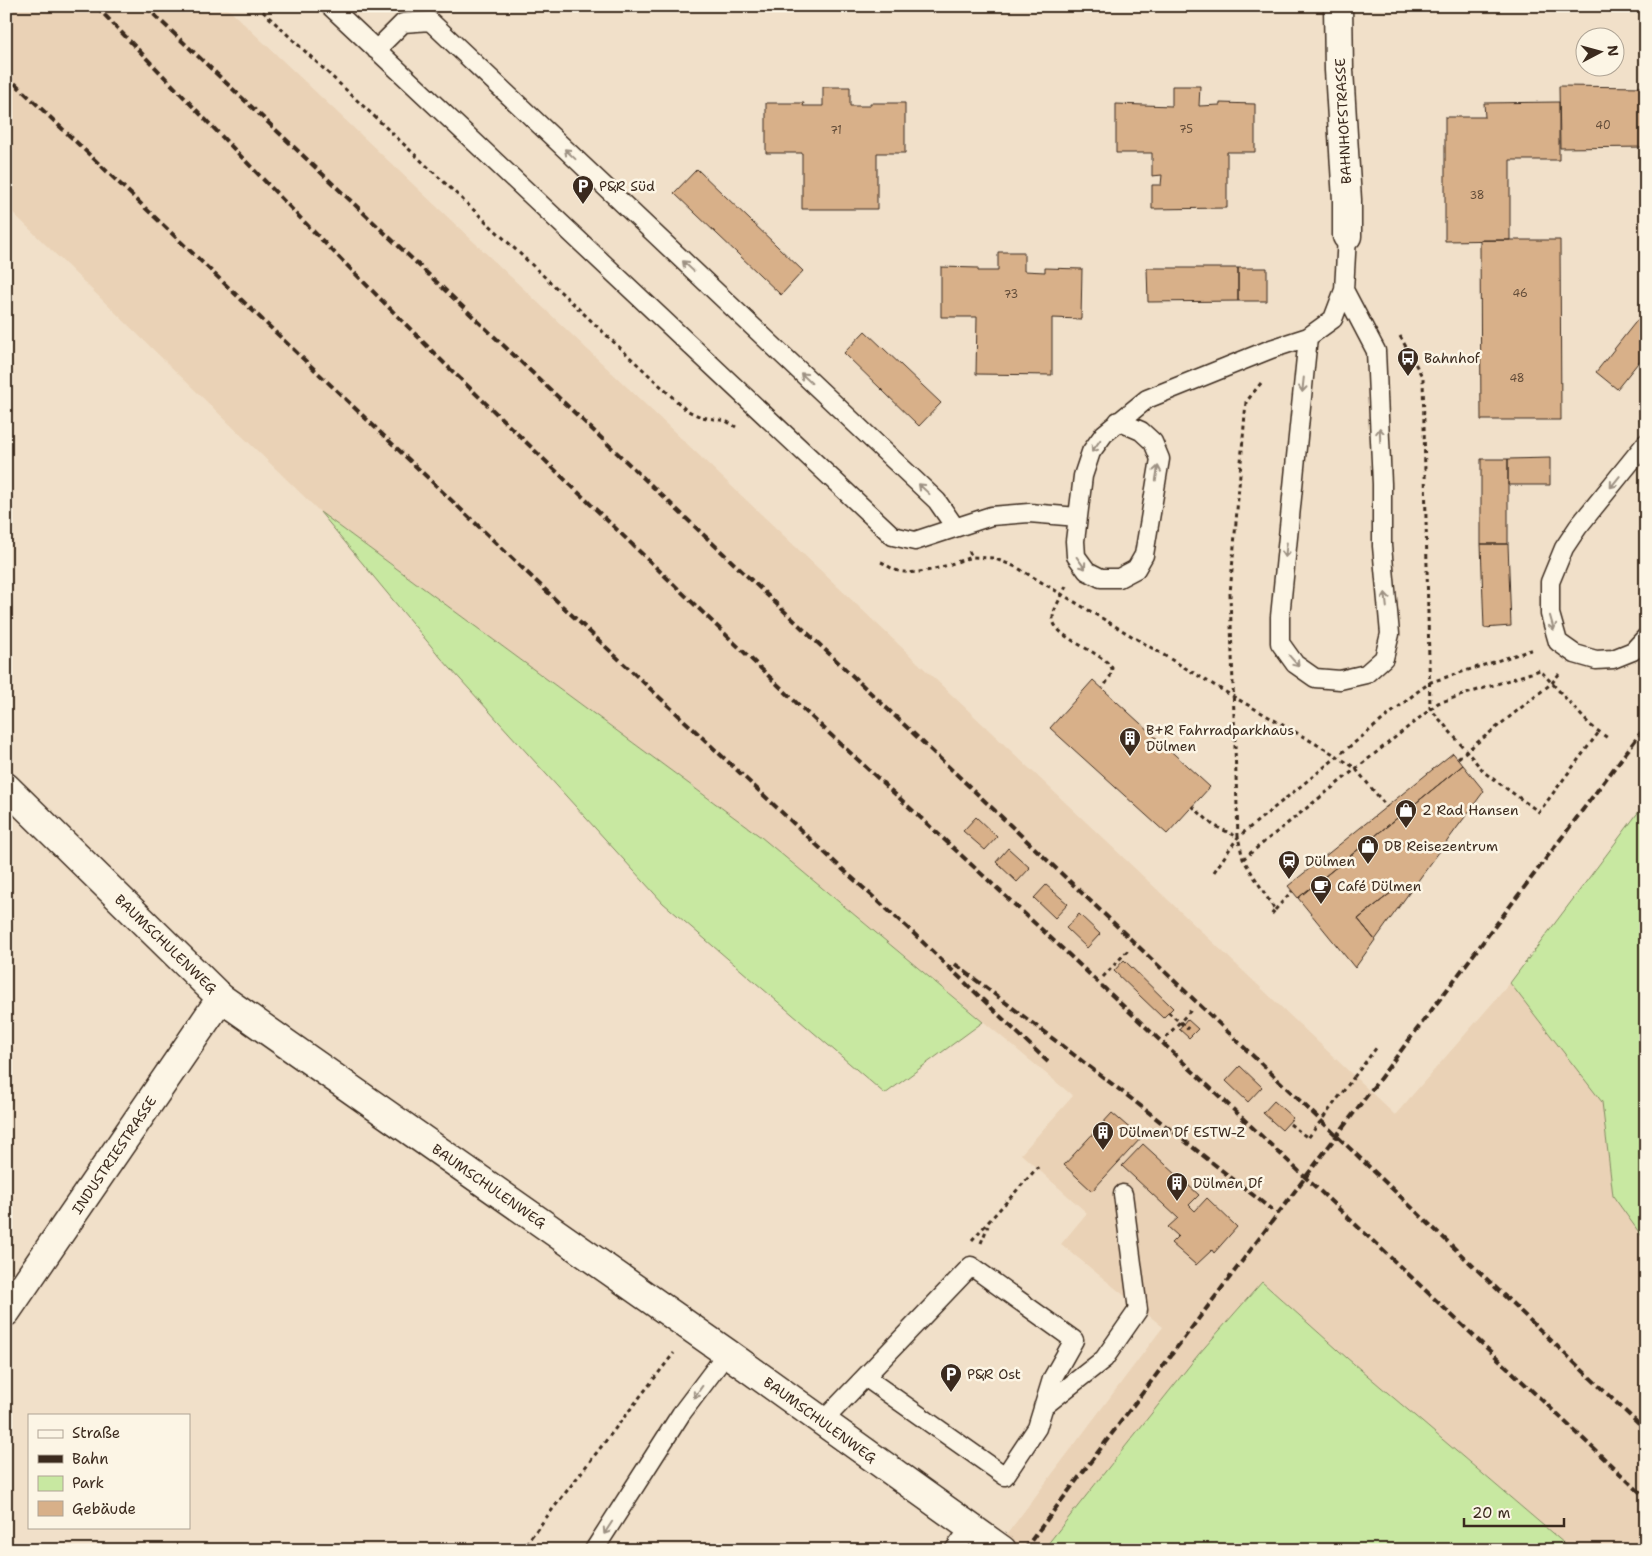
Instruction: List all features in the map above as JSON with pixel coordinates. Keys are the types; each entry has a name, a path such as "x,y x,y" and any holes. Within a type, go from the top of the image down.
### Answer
{"street":[{"name":"BAHNHOFSTRASSE","path":"1338,6 1339,70 1347,200 1347,236"},
{"name":"BAUMSCHULENWEG","path":"6,787 221,998 726,1353 1002,1550"},
{"name":"INDUSTRIESTRASSE","path":"6,1312 221,998"}],"lane":[{"path":"330,6 893,536 915,541 991,516 1029,513 1078,517"},
{"path":"376,50 403,23 430,21 937,501 955,527"},
{"path":"1118,421 1141,431 1153,442 1160,459 1144,555 1136,569 1119,578 1101,578 1087,571 1076,556 1075,541 1078,517 1084,476 1091,452 1104,434 1118,421 1147,399 1175,386 1271,349 1308,337 1333,319 1344,290 1347,236"},
{"path":"1308,337 1280,617 1280,643 1295,664 1315,678 1340,680 1366,674 1384,658 1390,634 1382,546 1382,484 1376,352 1344,290"},
{"path":"1646,443 1578,527 1564,548 1550,582 1550,614 1558,642 1574,654 1596,660 1613,659 1633,651 1646,637"},
{"path":"1043,1408 1104,1359 1138,1310 1123,1194"},
{"path":"822,1422 865,1377 972,1266 1074,1340 1052,1379 1037,1428 1005,1476 865,1377"},
{"path":"594,1550 681,1414 726,1353"},
{"path":"954,1550 970,1527"}],"path":[{"path":"257,6 686,410 701,416 726,421 740,429"},
{"path":"1396,328 1423,378 1431,682 1430,708 1484,773 1539,812 1599,732"},
{"path":"1261,382 1246,402 1230,594 1238,837 1243,859 1275,910"},
{"path":"955,527 972,557"},
{"path":"880,560 894,570 912,573 930,570 972,557 993,558 1016,567 1062,596 1337,756 1355,768 1387,807"},
{"path":"1062,596 1055,611 1053,621 1058,630 1068,638 1107,660 1112,668 1104,688"},
{"path":"1214,872 1238,837 1431,682 1558,642"},
{"path":"1458,758 1552,683 1574,654"},
{"path":"1243,859 1438,702 1540,670 1590,725 1608,739"},
{"path":"1192,806 1212,825 1238,837"},
{"path":"1270,916 1292,891"},
{"path":"1103,977 1130,948"},
{"path":"1166,1036 1181,1023 1193,1008"},
{"path":"1168,1012 1188,1029"},
{"path":"1290,1124 1308,1138 1377,1047"},
{"path":"521,1550 692,1329"}],"shaded area":[{"path":"6,6 225,6 1395,1115 1510,983 1602,1102 1613,1196 1646,1242 1646,1550 1572,1550 1347,1358 1262,1282 1198,1355 1043,1550 995,1550 1163,1327 1061,1244 1087,1213 1021,1154 1073,1096 761,837 320,512 6,206"}],"green space":[{"path":"320,512 761,837 983,1022 885,1094 663,903 441,658"},
{"path":"1646,802 1646,1242 1613,1196 1602,1102 1510,983"},
{"path":"1262,1282 1347,1358 1572,1550 1043,1550 1198,1355"}],"building":[{"path":"1172,86 1200,86 1199,106 1220,105 1220,103 1255,104 1255,152 1227,152 1227,208 1152,209 1152,185 1161,185 1162,175 1152,176 1152,153 1116,153 1116,104 1172,106"},
{"path":"1559,86 1646,87 1646,147 1560,148"},
{"path":"823,87 850,87 850,106 870,106 870,103 905,103 905,153 877,153 877,209 802,209 802,153 766,153 766,103 804,103 803,106 823,106"},
{"path":"1559,102 1559,160 1510,160 1510,240 1445,241 1445,117 1485,117 1484,103"},
{"path":"697,169 803,271 781,295 674,193"},
{"path":"1480,240 1560,240 1561,420 1481,420"},
{"path":"998,252 1024,252 1024,271 1045,272 1045,268 1082,269 1081,319 1052,318 1052,375 976,374 977,317 941,317 941,267 978,268 978,271 998,271"},
{"path":"1147,268 1238,268 1238,301 1148,302"},
{"path":"1238,268 1267,268 1267,301 1238,301"},
{"path":"1646,309 1646,353 1617,389 1596,372"},
{"path":"865,331 941,403 919,426 844,353"},
{"path":"1550,458 1550,485 1508,485 1508,459"},
{"path":"1481,459 1508,459 1508,544 1481,544"},
{"path":"1481,544 1508,544 1511,626 1484,628"},
{"name":"B+R Fahrradparkhaus Dülmen","path":"1093,680 1210,787 1167,834 1050,728"},
{"path":"1453,753 1463,765 1298,898 1288,886"},
{"path":"1463,765 1484,791 1409,893 1402,884 1358,919 1375,940 1355,968 1298,898"},
{"path":"976,817 997,837 985,850 963,831"},
{"path":"1008,848 1030,868 1017,882 996,862"},
{"path":"1402,884 1409,893 1375,940 1358,919"},
{"path":"1046,885 1068,904 1055,918 1034,898"},
{"path":"1079,914 1100,934 1087,948 1066,928"},
{"path":"1124,960 1173,1008 1163,1018 1114,971"},
{"path":"1187,1019 1198,1029 1189,1038 1179,1029"},
{"path":"1240,1066 1262,1087 1248,1102 1226,1081"},
{"path":"1274,1101 1293,1118 1282,1130 1263,1113"},
{"name":"Dülmen Df ESTW-Z","path":"1112,1113 1141,1138 1092,1191 1064,1165"},
{"name":"Dülmen Df","path":"1143,1144 1199,1195 1189,1205 1195,1211 1207,1198 1237,1227 1214,1253 1212,1250 1196,1265 1171,1243 1178,1236 1168,1227 1178,1218 1122,1166"}],"railway":[{"path":"96,6 313,231 445,364 804,710 1066,952 1646,1498"},
{"path":"145,6 1120,929 1646,1431"},
{"path":"6,75 559,603 839,866 909,929 1048,1062"},
{"path":"1024,1550 1646,726"},
{"path":"955,964 1133,1100 1272,1210"}],"place":[{"name":"P&R Süd","path":"583,205"},
{"name":"Bahnhof","path":"1408,377"},
{"name":"B+R Fahrradparkhaus Dülmen","path":"1130,757"},
{"name":"2 Rad Hansen","path":"1406,829"},
{"name":"DB Reisezentrum","path":"1368,865"},
{"name":"Dülmen","path":"1289,880"},
{"name":"Café Dülmen","path":"1321,905"},
{"name":"Dülmen Df ESTW-Z","path":"1103,1151"},
{"name":"Dülmen Df","path":"1177,1202"},
{"name":"P&R Ost","path":"951,1393"}]}
